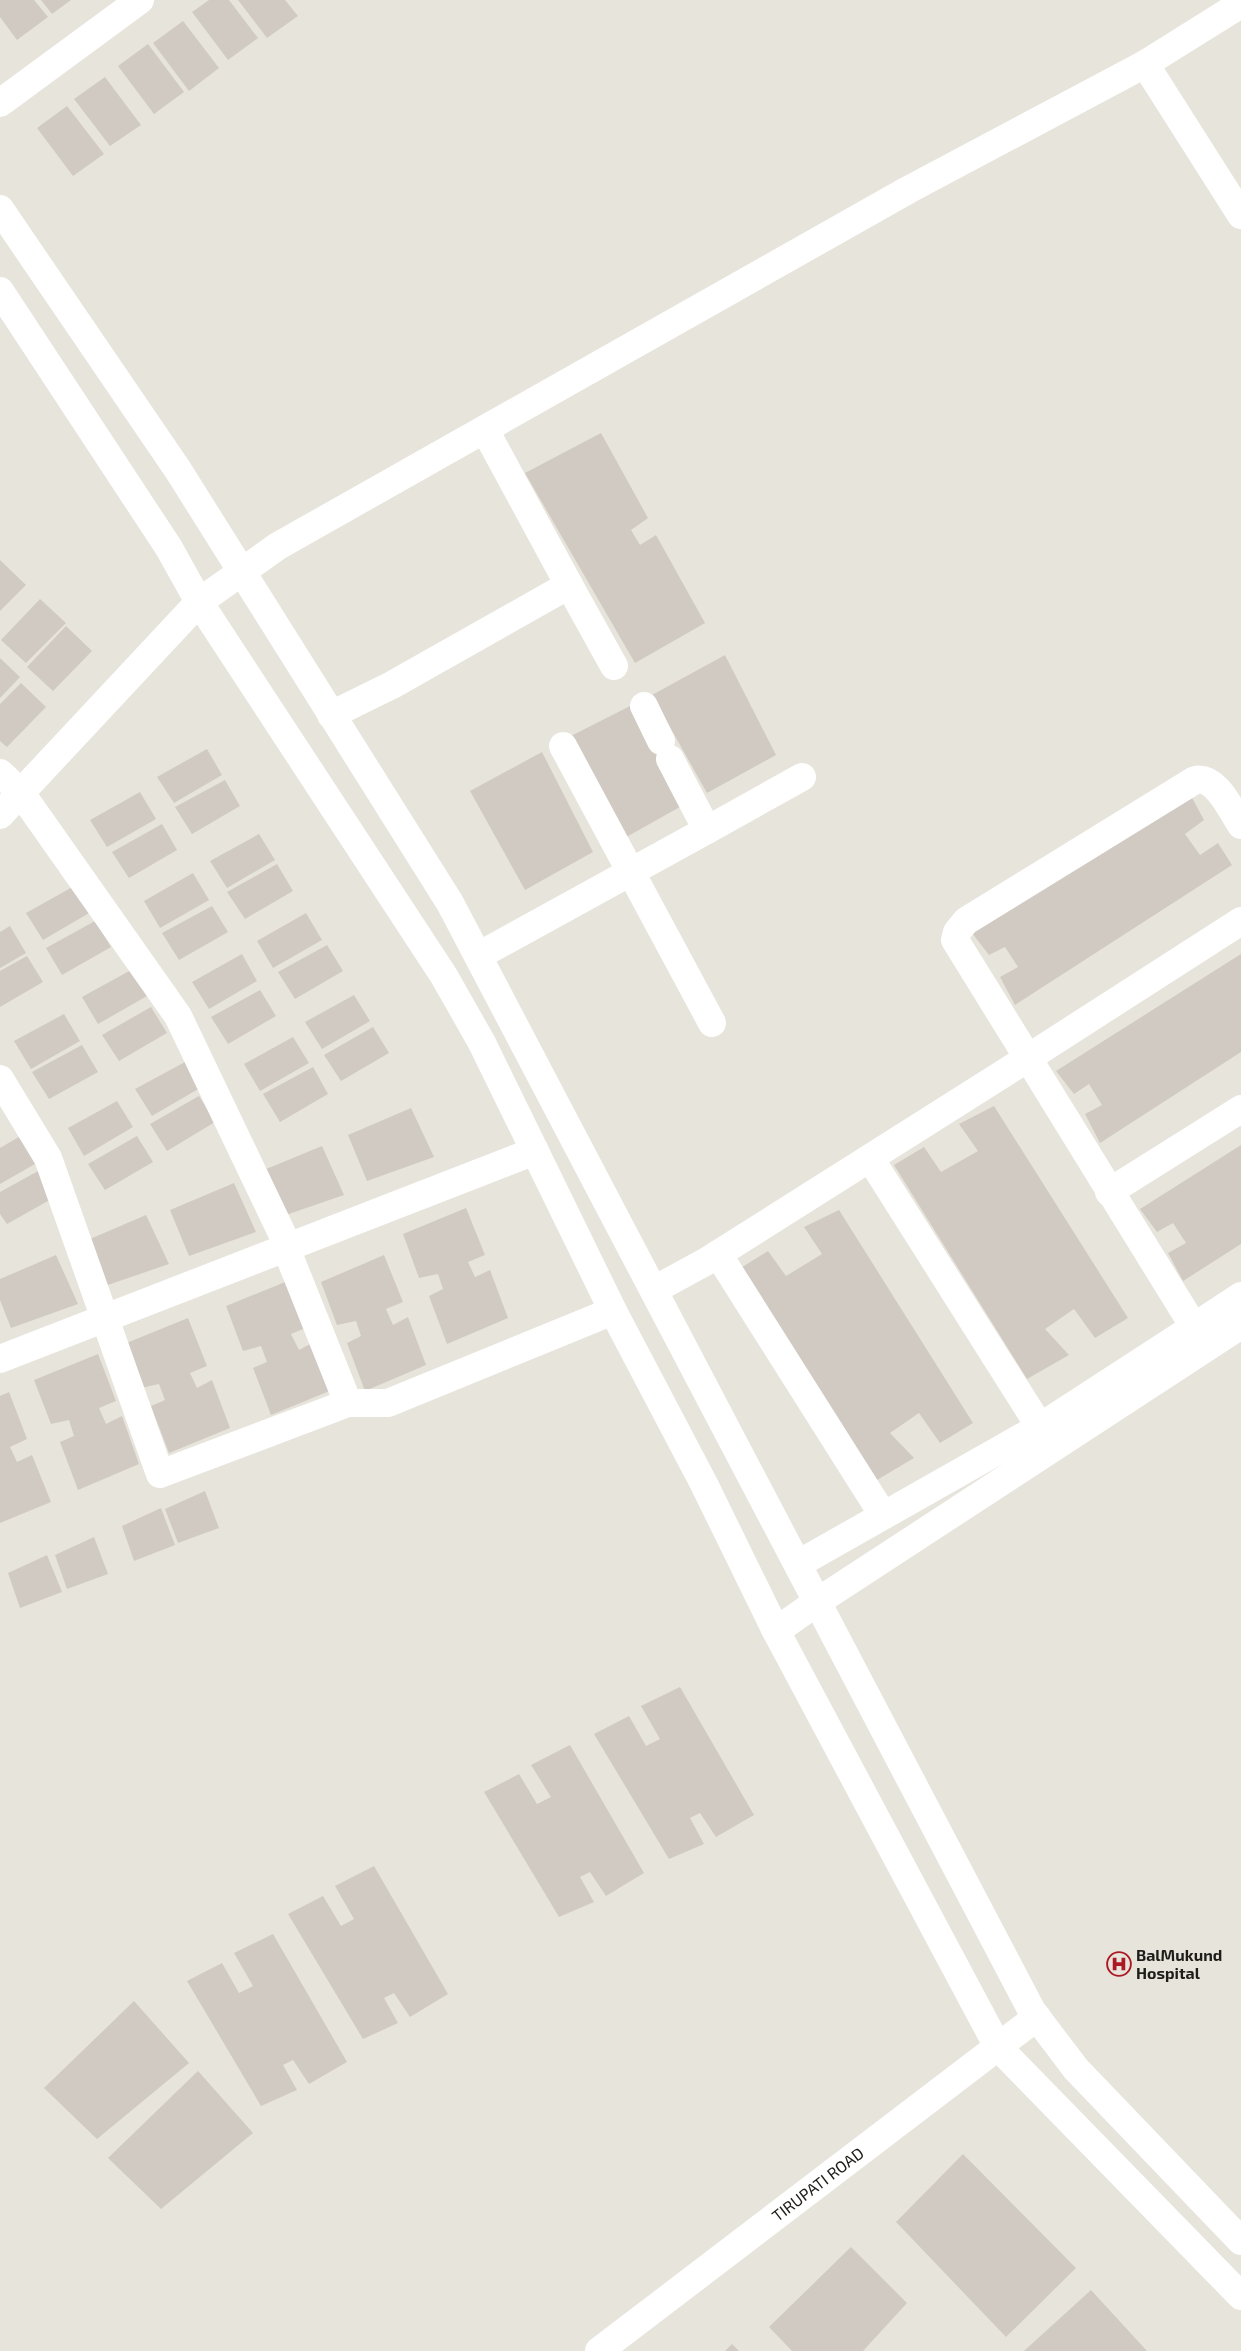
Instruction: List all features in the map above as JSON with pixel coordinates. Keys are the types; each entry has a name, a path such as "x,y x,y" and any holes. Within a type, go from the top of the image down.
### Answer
{"street":[{"path":"0,103 140,0"},
{"path":"0,815 199,602 278,546 908,190 1144,64 1241,4"},
{"path":"1144,64 1241,215"},
{"path":"0,210 178,470 450,903 957,1870 1037,2018 1076,2069 1241,2241"},
{"path":"0,291 169,548 199,602 444,976 482,1043 613,1312 704,1484 776,1631 998,2047 1241,2296"},
{"path":"485,430 614,666"},
{"path":"332,715 392,685 569,585"},
{"path":"644,706 707,830"},
{"path":"563,746 712,1023"},
{"path":"0,772 21,793 178,1016 288,1246 286,1248 348,1403"},
{"path":"478,956 802,777"},
{"path":"1194,1327 954,940 957,932 966,922 1195,780 1202,778 1212,782 1241,826"},
{"path":"654,1290 718,1254 1241,921"},
{"path":"0,1079 48,1158 160,1474 348,1403 388,1403 613,1312"},
{"path":"1109,1192 1241,1109"},
{"path":"0,1359 535,1152"},
{"path":"870,1158 1040,1427"},
{"path":"718,1254 883,1515"},
{"path":"798,1564 1040,1427 1241,1296"},
{"path":"776,1631 817,1602 1241,1325"},
{"name":"TIRUPATI ROAD","path":"599,2351 1037,2018"}],"building":[{"path":"0,0 34,0 48,17 17,40 0,17"},
{"path":"41,0 71,0 52,14"},
{"path":"209,0 229,0 258,38 228,60 192,12"},
{"path":"238,0 285,0 298,16 267,38"},
{"path":"183,21 219,68 189,91 153,43"},
{"path":"148,44 184,92 154,114 118,66"},
{"path":"105,77 141,125 110,146 74,99"},
{"path":"67,106 104,154 73,176 37,128"},
{"path":"601,433 648,518 631,530 640,545 656,535 705,623 635,663 525,473"},
{"path":"0,560 26,585 0,611"},
{"path":"40,599 66,623 26,663 1,640"},
{"path":"66,626 92,651 53,691 27,667"},
{"path":"725,655 776,755 707,793 652,695"},
{"path":"0,658 20,677 0,698"},
{"path":"21,683 46,707 7,747 0,741 0,704"},
{"path":"636,703 687,803 621,840 567,738"},
{"path":"207,749 222,775 174,803 157,777"},
{"path":"542,752 593,852 525,890 470,791"},
{"path":"225,780 240,806 192,834 175,807"},
{"path":"140,792 156,819 107,847 90,820"},
{"path":"1190,794 1204,820 1185,834 1200,855 1218,843 1232,865 1015,1005 1000,977 1018,967 1005,947 989,955 972,933"},
{"path":"162,824 177,850 129,878 112,852"},
{"path":"259,834 275,860 227,888 210,861"},
{"path":"277,864 293,891 245,919 227,892"},
{"path":"193,873 209,900 160,928 144,901"},
{"path":"76,885 91,912 43,940 26,913"},
{"path":"212,906 228,932 179,960 162,933"},
{"path":"306,913 322,940 273,968 257,941"},
{"path":"95,921 111,947 62,975 46,948"},
{"path":"10,926 26,953 0,968 0,932"},
{"path":"327,945 343,971 295,999 278,972"},
{"path":"242,954 257,981 209,1009 192,982"},
{"path":"1241,954 1241,1052 1100,1143 1085,1114 1102,1105 1089,1084 1074,1094 1056,1071"},
{"path":"27,956 43,982 0,1007 0,971"},
{"path":"131,970 147,996 98,1024 82,997"},
{"path":"260,990 276,1016 228,1044 211,1017"},
{"path":"354,995 370,1021 322,1049 305,1022"},
{"path":"151,1007 167,1033 119,1061 102,1035"},
{"path":"64,1014 80,1041 31,1069 14,1041"},
{"path":"373,1027 389,1053 341,1081 324,1055"},
{"path":"293,1037 309,1063 260,1091 244,1064"},
{"path":"82,1045 98,1072 49,1099 32,1072"},
{"path":"185,1062 200,1088 152,1116 135,1089"},
{"path":"313,1067 328,1094 280,1122 263,1094"},
{"path":"199,1096 215,1122 167,1151 150,1124"},
{"path":"117,1101 133,1127 84,1156 68,1128"},
{"path":"994,1106 1128,1318 1095,1338 1074,1309 1045,1329 1069,1355 1027,1379 894,1165 924,1147 941,1172 978,1151 959,1124"},
{"path":"411,1108 434,1157 367,1181 348,1135"},
{"path":"137,1136 153,1162 105,1190 88,1164"},
{"path":"19,1137 35,1164 0,1184 0,1148"},
{"path":"1241,1145 1241,1244 1183,1281 1168,1253 1186,1243 1173,1223 1157,1232 1140,1209"},
{"path":"322,1146 344,1195 280,1217 259,1172"},
{"path":"40,1170 55,1197 7,1224 0,1214 0,1192"},
{"path":"234,1183 256,1232 189,1256 170,1210"},
{"path":"466,1208 485,1255 468,1262 475,1277 490,1270 508,1318 447,1344 429,1296 443,1289 438,1274 419,1278 403,1234"},
{"path":"839,1210 973,1423 940,1443 919,1413 890,1433 914,1458 872,1483 739,1269 768,1251 786,1276 822,1254 804,1227"},
{"path":"146,1215 169,1264 102,1287 83,1242"},
{"path":"56,1255 78,1304 11,1328 0,1300 0,1279"},
{"path":"384,1255 403,1302 386,1309 393,1325 408,1317 426,1365 365,1391 347,1343 361,1336 356,1321 337,1325 321,1282"},
{"path":"290,1280 308,1327 291,1334 299,1350 314,1342 332,1390 271,1415 253,1368 267,1362 261,1346 243,1351 226,1306"},
{"path":"188,1318 207,1366 190,1373 197,1388 212,1380 230,1428 169,1453 151,1406 165,1400 159,1384 141,1388 124,1344"},
{"path":"98,1354 116,1401 99,1408 106,1424 122,1416 139,1464 78,1490 60,1442 74,1436 69,1420 51,1424 34,1380"},
{"path":"9,1392 27,1439 10,1447 17,1462 32,1455 51,1502 0,1523 0,1396"},
{"path":"205,1491 219,1528 178,1543 165,1509"},
{"path":"161,1508 175,1545 134,1561 122,1526"},
{"path":"94,1537 108,1574 67,1589 55,1555"},
{"path":"47,1555 62,1592 20,1608 8,1573"},
{"path":"680,1687 754,1815 716,1837 700,1813 690,1818 704,1844 669,1859 594,1734 629,1716 646,1746 660,1739 641,1706"},
{"path":"570,1745 644,1873 606,1896 590,1872 580,1877 594,1902 559,1917 484,1792 519,1774 537,1804 551,1797 531,1765"},
{"path":"374,1866 448,1994 410,2017 394,1993 384,1998 398,2023 363,2039 288,1914 323,1896 341,1926 354,1919 335,1886"},
{"path":"273,1934 347,2062 309,2084 293,2060 283,2065 297,2090 261,2106 187,1981 222,1963 239,1993 253,1986 234,1953"},
{"path":"134,2001 189,2063 97,2139 44,2088"},
{"path":"198,2071 253,2133 161,2209 108,2158"},
{"path":"963,2154 1076,2268 1006,2337 896,2222"},
{"path":"851,2247 907,2303 863,2351 792,2351 769,2327"},
{"path":"1091,2290 1147,2351 1024,2351"},
{"path":"732,2344 739,2351 725,2351"}],"place":[{"name":"BalMukund Hospital","path":"1119,1964"}]}
